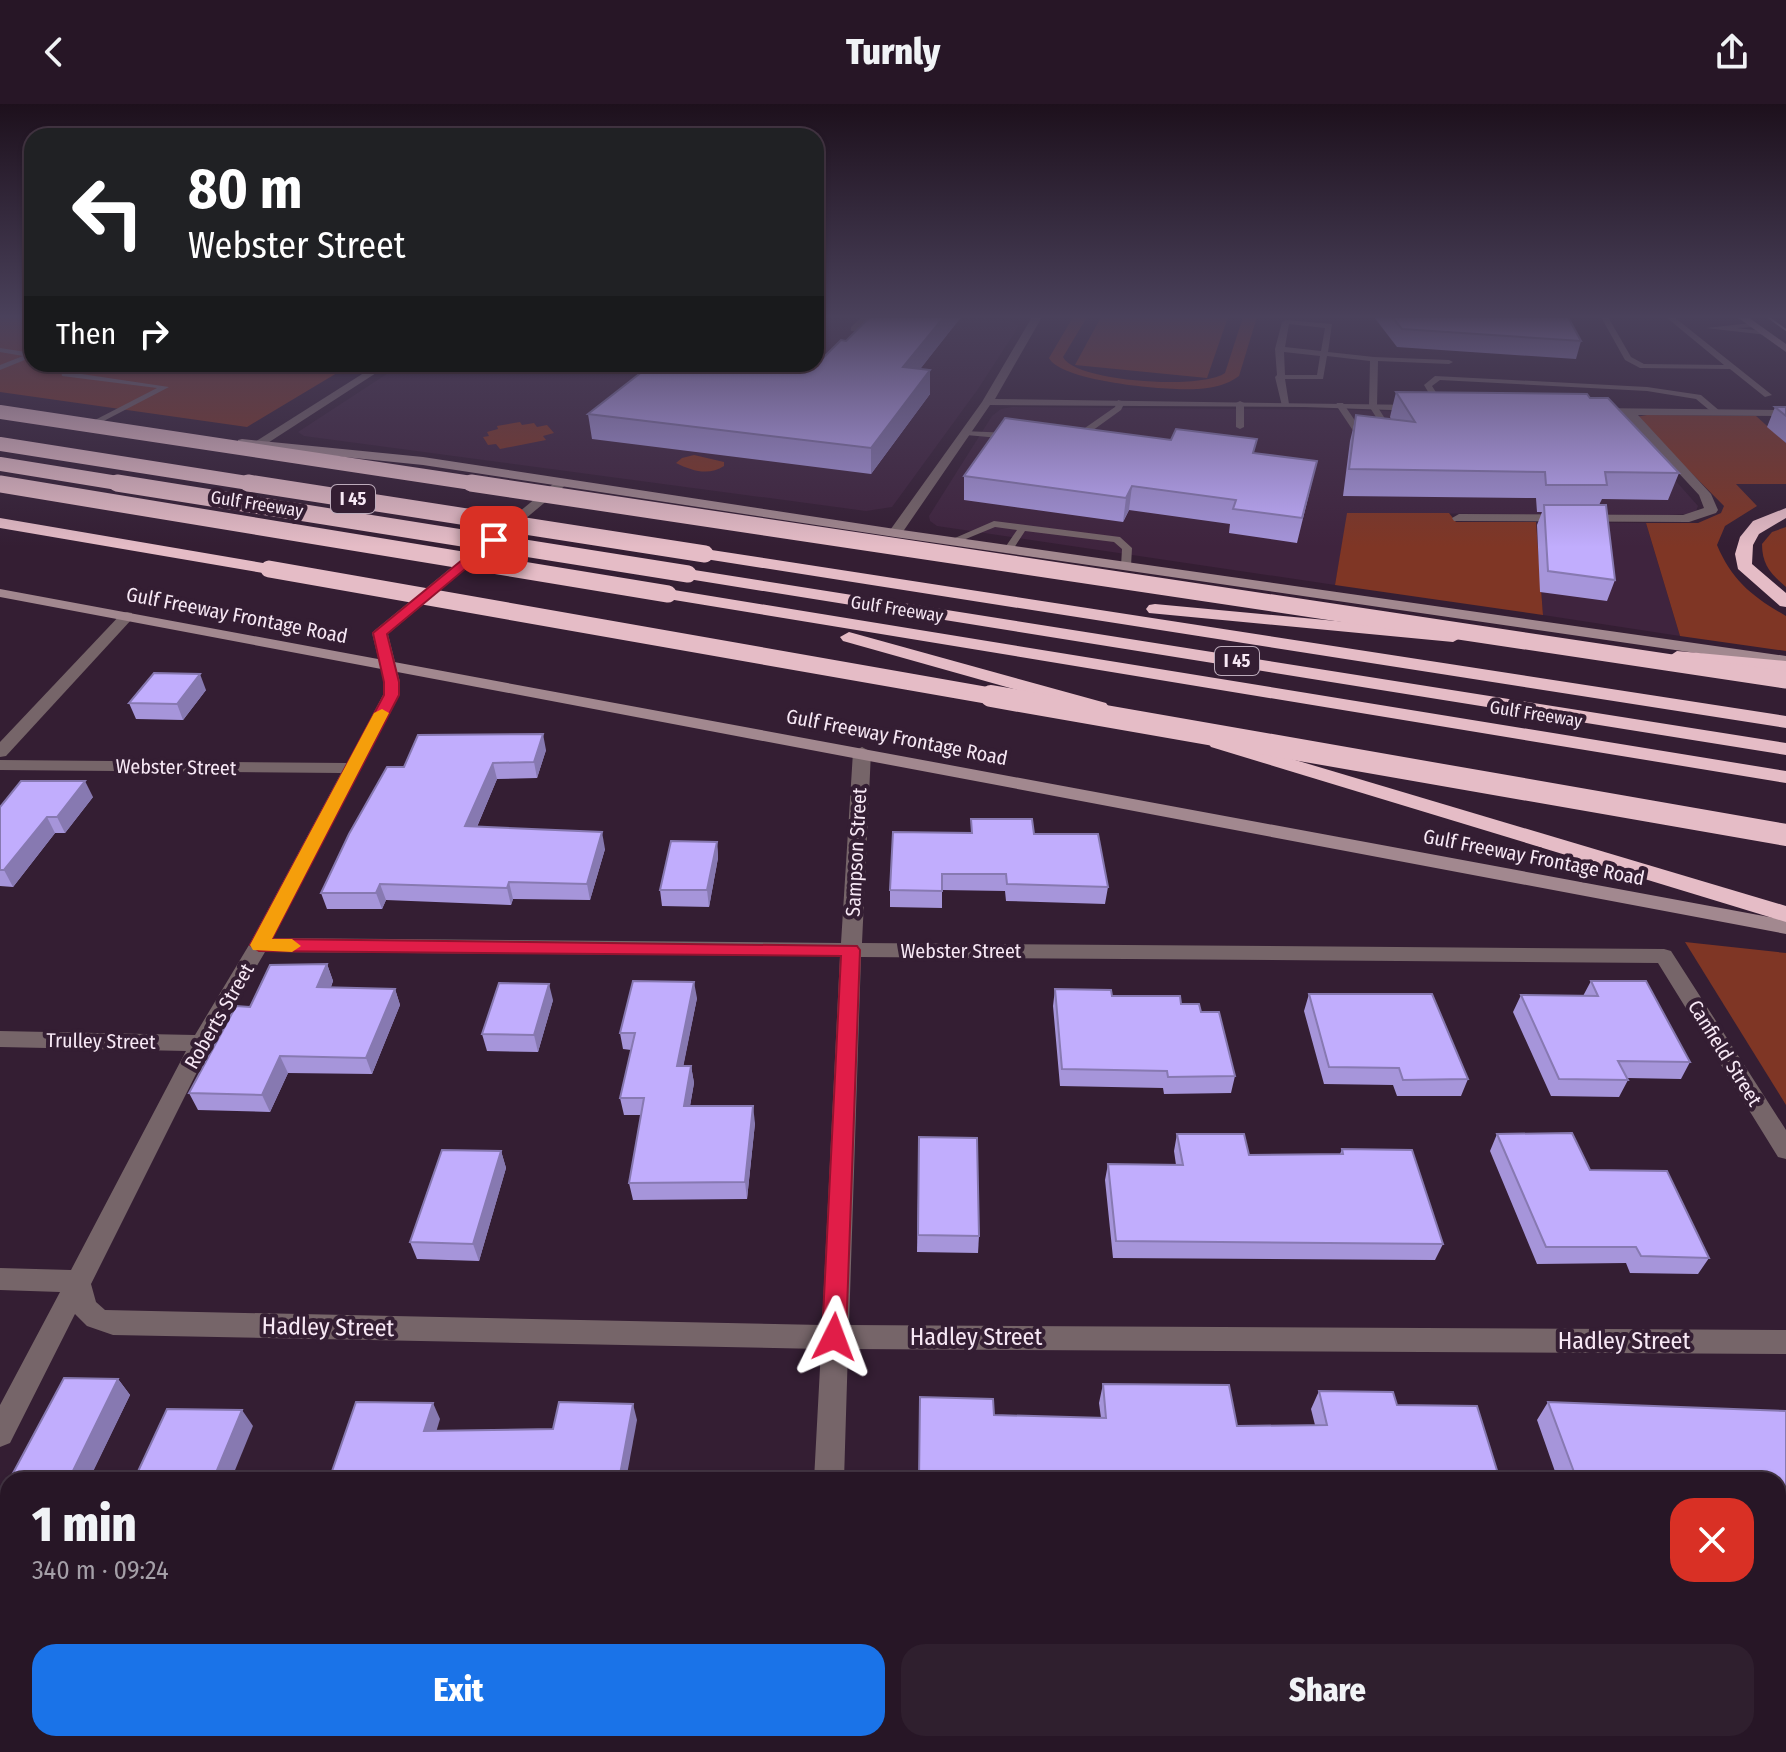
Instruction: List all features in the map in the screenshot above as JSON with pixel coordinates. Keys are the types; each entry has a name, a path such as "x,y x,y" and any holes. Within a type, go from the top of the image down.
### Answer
{"highway":[{"path":"0,410 1786,680"},
{"name":"Gulf Freeway","path":"0,444 1786,722"},
{"name":"Gulf Freeway","path":"0,464 1786,749"},
{"name":"Gulf Freeway","path":"0,484 1786,777"},
{"path":"1786,513 1773,516 1750,531 1743,548 1744,565 1786,602"},
{"path":"0,523 1786,835"},
{"path":"0,529 269,569"},
{"path":"889,582 1786,664"},
{"path":"727,603 1014,682 1786,914"}],"main road":[{"path":"0,410 256,445 423,461 1786,664"},
{"name":"Gulf Freeway Frontage Road","path":"0,593 1786,927"}],"street":[{"path":"256,445 337,394"},
{"path":"895,533 992,394"},
{"path":"987,402 1240,403 1459,410"},
{"path":"1582,411 1786,413"},
{"path":"1459,518 1684,519 1711,510 1705,494 1628,411"},
{"name":"Roberts Street","path":"0,1434 201,1043 259,945 391,695 380,633 562,483"},
{"path":"0,752 127,616"},
{"name":"Sampson Street","path":"829,1472 862,752"},
{"name":"Webster Street","path":"0,765 353,768"},
{"name":"Webster Street","path":"259,945 1664,956"},
{"name":"Canfield Street","path":"1664,956 1786,1150"},
{"name":"Trulley Street","path":"0,1039 201,1043"},
{"path":"0,1279 77,1281"},
{"name":"Hadley Street","path":"77,1281 88,1314 98,1321 113,1323 834,1337 1786,1342"}],"lane":[{"path":"96,423 152,394"},
{"path":"1283,394 1285,404"},
{"path":"1340,405 1357,430 1384,431 1385,425 1373,406 1373,394"},
{"path":"1433,394 1443,410"},
{"path":"1678,394 1698,397 1717,412"},
{"path":"1064,441 1081,437 1118,408 1121,402"},
{"path":"1240,403 1240,427"},
{"path":"966,433 1017,437"},
{"path":"953,541 994,524 1117,539 1127,548 1126,566"},
{"path":"1009,549 1023,527"}],"shaded area":[{"path":"13,394 302,394 247,427"},
{"path":"356,394 974,394 892,507 866,511 304,436 298,432"},
{"path":"1001,409 1353,410 1621,419 1698,506 1696,511 1687,514 1668,515 1348,513 1335,585 937,526 929,516 992,416"},
{"path":"1756,416 1786,443 1786,484 1736,484 1757,506 1725,526 1717,545 1729,569 1745,587 1786,616 1786,651 1680,636 1646,523 1698,523 1721,513 1724,506 1636,417"},
{"path":"520,422 522,425 534,423 537,427 547,425 554,433 543,436 546,440 500,449 496,444 488,445 483,437 489,436 487,432 498,429 497,426"},
{"path":"694,455 724,462 724,466 712,471 700,471 676,463"},
{"path":"1347,513 1449,513 1456,522 1536,522 1543,615 1335,585"},
{"path":"1536,522 1646,523 1680,636 1543,615"},
{"path":"1786,527 1786,587 1768,568 1762,544 1772,532"},
{"path":"1685,942 1786,953 1786,1105"}],"building":[{"path":"614,394 912,394 871,448 588,414"},
{"path":"1397,394 1587,394 1590,398 1608,398 1679,473 1605,472 1607,485 1546,485 1545,472 1349,469 1356,415 1415,422"},
{"path":"1775,407 1786,407 1786,416"},
{"path":"1005,418 1171,440 1176,429 1257,439 1253,453 1317,461 1302,518 1233,509 1236,500 1132,486 1126,498 964,476"},
{"path":"1544,505 1606,505 1615,580 1548,571"},
{"path":"154,673 200,674 177,704 129,703"},
{"path":"543,734 534,762 493,763 465,826 602,832 587,884 509,882 507,888 380,884 376,893 321,893 349,834 387,767 404,767 418,735"},
{"path":"21,781 85,781 57,817 47,817 4,870 0,870 0,807"},
{"path":"971,819 1032,819 1034,834 1098,834 1108,887 1007,884 1006,874 942,874 942,891 890,890 893,832 972,833"},
{"path":"671,841 717,842 707,890 660,890"},
{"path":"327,964 317,987 395,989 366,1058 280,1056 262,1095 189,1093 236,1006 250,1007 270,965"},
{"path":"633,981 694,982 677,1066 691,1066 684,1106 753,1106 745,1182 629,1183 644,1098 620,1098 635,1033 620,1033"},
{"path":"1591,981 1646,981 1690,1062 1618,1061 1628,1080 1559,1079 1521,995 1598,996"},
{"path":"499,983 549,984 534,1035 482,1034"},
{"path":"1055,989 1111,990 1112,996 1180,996 1181,1004 1199,1004 1201,1012 1219,1012 1235,1076 1168,1077 1167,1071 1062,1069"},
{"path":"1309,994 1432,994 1468,1079 1403,1080 1399,1068 1329,1067"},
{"path":"1572,1133 1590,1170 1667,1171 1709,1258 1641,1256 1636,1247 1546,1247 1497,1134"},
{"path":"1177,1134 1244,1134 1249,1155 1343,1154 1342,1149 1412,1150 1443,1244 1116,1241 1108,1164 1183,1165"},
{"path":"919,1137 977,1138 979,1236 918,1235"},
{"path":"442,1150 501,1151 473,1244 410,1242"},
{"path":"64,1378 118,1379 72,1472 14,1472"},
{"path":"1103,1384 1229,1385 1237,1426 1327,1425 1319,1391 1393,1392 1397,1405 1477,1406 1498,1472 919,1472 920,1397 993,1399 994,1415 1106,1418"},
{"path":"356,1402 433,1403 424,1431 553,1429 559,1402 633,1404 620,1472 332,1472"},
{"path":"1548,1402 1786,1411 1786,1472 1574,1472"},
{"path":"167,1409 242,1410 216,1472 138,1472"}],"slow traffic":[{"path":"292,946 259,945 382,713"}],"route":[{"path":"494,540 380,633 392,682 391,695 259,945 851,950 834,1337"}]}
